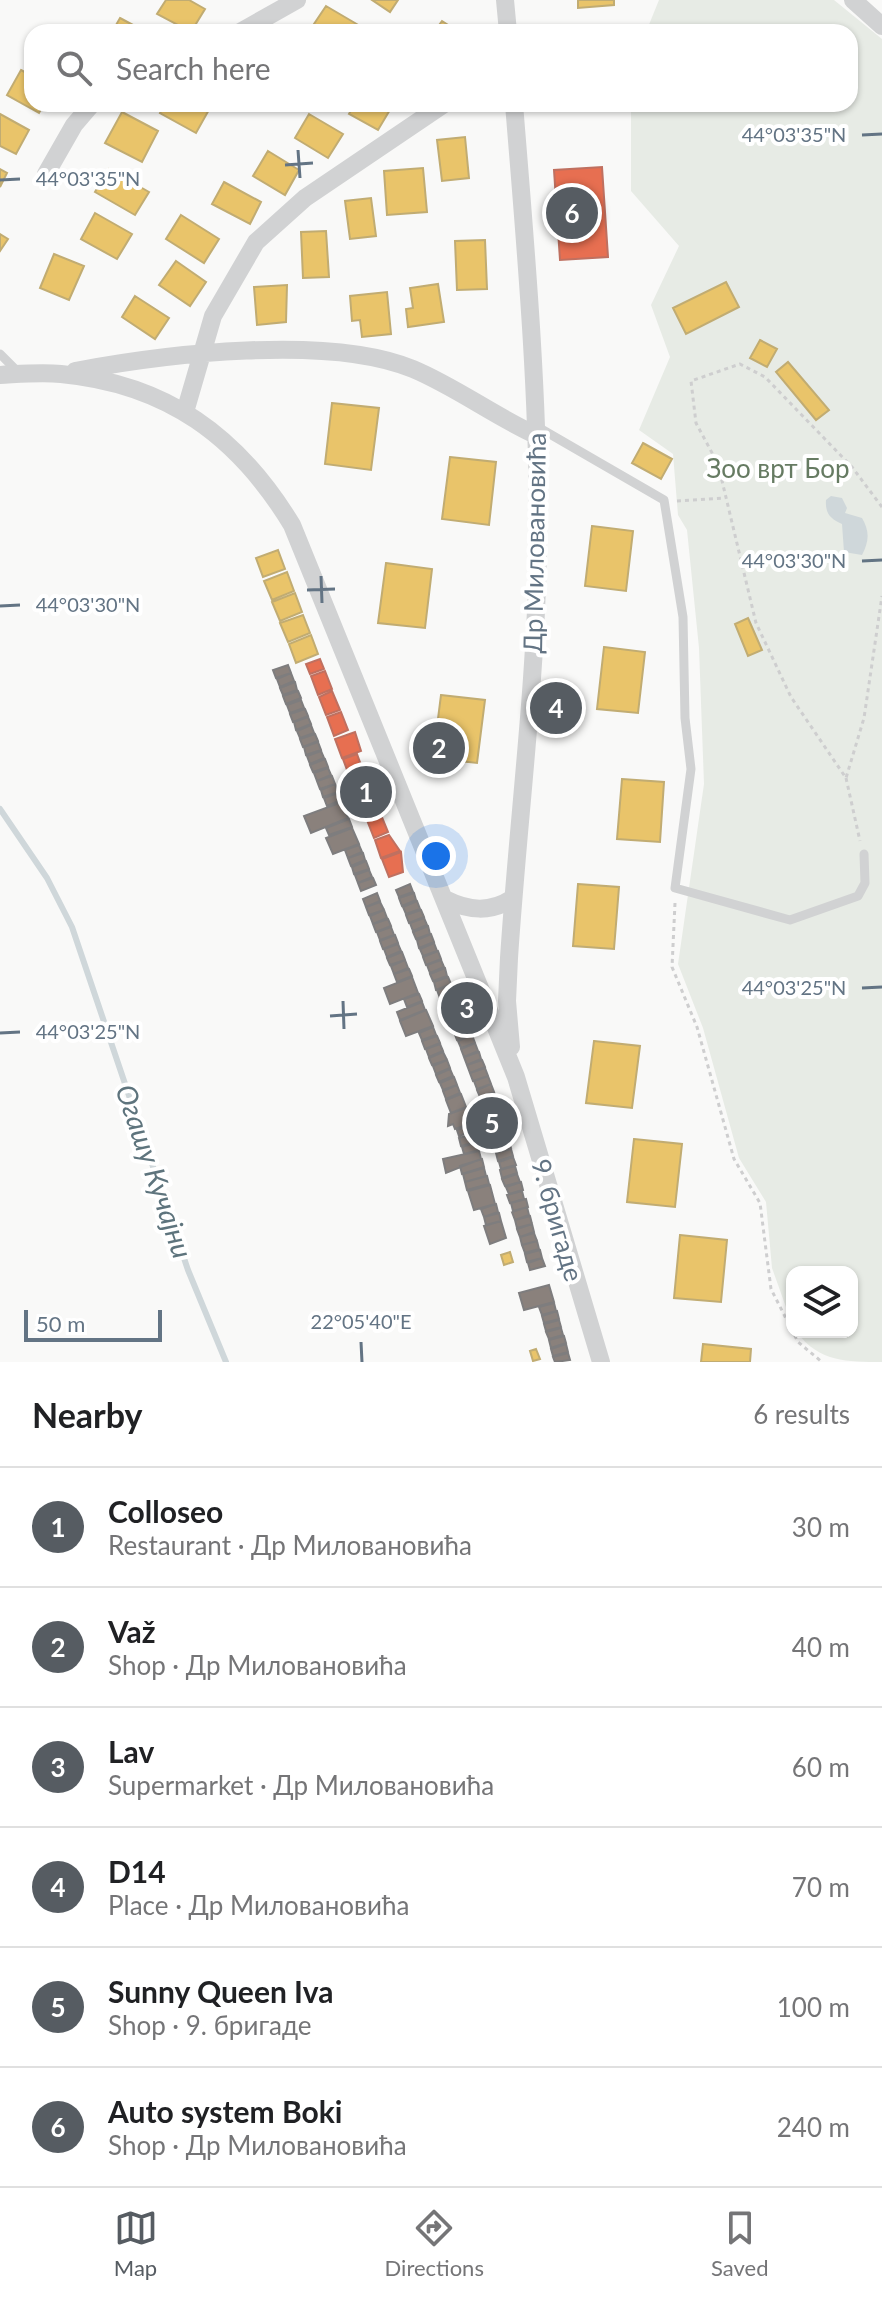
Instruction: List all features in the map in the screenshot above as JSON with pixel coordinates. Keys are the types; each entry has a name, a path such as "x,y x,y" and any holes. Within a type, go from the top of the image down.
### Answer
{"street":[{"path":"254,24 297,0"},
{"path":"505,0 507,24"},
{"path":"853,0 882,26"},
{"path":"46,174 74,125 85,112"},
{"path":"185,412 223,294 256,242 305,198 432,112"},
{"name":"Др Миловановића","path":"515,112 536,430 535,624 507,1001 516,1077"},
{"path":"0,375 61,374 201,355 310,350 370,356 413,370 536,430"},
{"path":"61,374 124,384 185,412 248,463 292,525 516,1077"},
{"path":"445,899 478,910 494,908 513,898"},
{"name":"9. бригаде","path":"516,1077 601,1362"}],"lane":[{"path":"0,354 21,374"},
{"path":"536,430 664,500 683,617 685,718 691,769 675,888 790,920 858,896 865,883 864,854"}],"path":[{"path":"864,854 846,778 791,697 756,623 718,464 696,423 691,381 740,364 765,377 852,467 882,507"},
{"path":"677,501 726,498"},
{"path":"846,778 864,718 882,596"},
{"path":"675,888 672,967 697,1027 734,1159 760,1203 771,1289 798,1342 822,1362"}],"green space":[{"name":"Зоо врт Бор","path":"659,0 834,0 882,39 882,1362 857,1362 824,1355 802,1338 858,1338 858,1266 786,1266 786,1307 772,1268 766,1202 739,1158 703,1028 678,964 704,784 699,648 687,530 678,515 673,454 639,430 670,357 651,305 679,246 631,191 631,112 858,112 858,24 649,24"}],"shaded area":[{"path":"831,496 842,498 847,508 845,513 862,518 868,536 862,555 844,552 842,524 832,518 827,509 826,500"}],"building: Homes":[{"path":"166,0 189,0 205,9 196,24 176,24 157,14"},
{"path":"372,0 398,0 390,12"},
{"path":"578,0 614,0 614,5 578,8"},
{"path":"326,6 357,24 314,24"},
{"path":"120,18 131,24 117,24"},
{"path":"21,70 24,72 24,105 7,95"},
{"path":"122,112 158,131 142,162 105,143"},
{"path":"161,112 208,112 196,133"},
{"path":"350,112 389,112 378,130"},
{"path":"0,114 29,130 16,154 0,146"},
{"path":"309,114 343,134 328,158 295,138"},
{"path":"465,137 469,178 442,181 437,140"},
{"path":"268,151 299,170 285,195 253,176"},
{"path":"423,168 427,212 387,215 384,171"},
{"path":"0,169 7,173 0,187"},
{"path":"109,169 149,192 135,215 95,192"},
{"path":"224,182 261,202 250,224 212,204"},
{"path":"371,198 376,236 350,239 345,201"},
{"path":"95,213 132,234 117,259 81,239"},
{"path":"181,215 219,239 204,263 166,239"},
{"path":"326,231 329,277 303,278 301,232"},
{"path":"0,234 8,239 0,251"},
{"path":"485,240 487,289 457,290 455,241"},
{"path":"54,254 84,266 69,300 40,288"},
{"path":"176,261 206,282 190,306 159,285"},
{"path":"726,282 739,307 686,334 673,308"},
{"path":"438,284 444,322 408,327 406,309 413,308 410,288"},
{"path":"287,285 286,322 257,325 254,287"},
{"path":"387,292 391,334 362,337 360,320 352,321 350,296"},
{"path":"135,296 169,318 155,339 122,317"},
{"path":"760,340 777,349 767,367 750,358"},
{"path":"788,362 829,410 816,420 776,372"},
{"path":"332,403 379,408 371,470 325,464"},
{"path":"643,443 672,459 661,479 632,463"},
{"path":"450,457 496,462 489,525 442,519"},
{"path":"592,526 633,531 626,591 585,586"},
{"path":"278,550 285,569 263,577 256,558"},
{"path":"386,563 432,569 425,628 378,623"},
{"path":"287,572 294,591 272,600 264,581"},
{"path":"295,593 302,612 280,621 272,602"},
{"path":"303,615 310,633 288,642 280,623"},
{"path":"748,618 762,650 748,656 735,624"},
{"path":"311,635 318,654 296,663 289,644"},
{"path":"604,647 645,652 638,713 597,709"},
{"path":"441,695 485,700 477,763 433,758"},
{"path":"622,779 664,782 660,842 617,839"},
{"path":"578,884 619,887 614,949 573,946"},
{"path":"594,1041 640,1046 632,1108 586,1103"},
{"path":"634,1139 682,1144 675,1207 627,1202"},
{"path":"680,1235 727,1240 721,1302 674,1298"},
{"path":"510,1252 513,1262 504,1265 501,1255"},
{"path":"703,1344 751,1349 750,1362 701,1362"},
{"path":"536,1349 540,1359 533,1361 530,1351"}],"building: Shops":[{"path":"602,167 608,257 560,260 554,170"},
{"path":"320,659 324,669 310,674 306,664"},
{"path":"325,671 332,689 318,695 311,676"},
{"path":"332,691 340,710 326,715 319,697"},
{"path":"341,712 348,730 334,736 327,717"},
{"path":"355,732 361,751 342,758 335,739"},
{"path":"357,754 364,773 350,778 343,759"},
{"path":"365,775 372,793 358,799 351,780"},
{"path":"373,795 380,813 366,819 359,801"},
{"path":"381,815 388,832 374,838 367,820"},
{"path":"389,835 400,851 381,858 375,840"},
{"path":"401,852 403,872 389,877 382,859"}],"building: Industry":[{"path":"288,665 291,673 276,678 273,670"},
{"path":"291,673 294,681 280,687 277,679"},
{"path":"295,682 297,690 283,695 280,688"},
{"path":"298,691 301,698 286,704 283,696"},
{"path":"301,700 304,708 290,713 287,705"},
{"path":"548,702 563,702 564,714 548,714"},
{"path":"305,709 308,716 293,722 290,714"},
{"path":"308,717 311,724 296,730 294,722"},
{"path":"311,725 314,733 300,738 297,731"},
{"path":"315,734 318,741 303,747 300,739"},
{"path":"318,742 321,750 306,755 304,747"},
{"path":"321,751 324,758 310,764 307,756"},
{"path":"325,759 328,767 313,772 310,765"},
{"path":"328,768 331,775 317,781 314,773"},
{"path":"332,776 335,784 320,789 317,781"},
{"path":"335,784 338,792 323,797 321,790"},
{"path":"338,793 341,800 327,806 324,798"},
{"path":"342,802 348,818 311,833 304,816"},
{"path":"349,819 352,827 329,835 326,828"},
{"path":"352,828 359,844 333,854 326,838"},
{"path":"359,845 362,852 348,858 345,850"},
{"path":"363,853 365,860 351,866 348,858"},
{"path":"366,861 369,869 354,874 352,867"},
{"path":"369,870 372,877 358,883 355,875"},
{"path":"373,878 376,885 361,891 358,883"},
{"path":"410,884 413,892 399,897 396,890"},
{"path":"377,893 380,901 366,907 363,899"},
{"path":"414,893 416,900 402,906 399,898"},
{"path":"417,901 420,909 406,914 403,907"},
{"path":"380,902 384,910 369,915 366,907"},
{"path":"384,910 387,918 373,924 370,916"},
{"path":"421,910 424,917 409,923 406,915"},
{"path":"424,918 427,925 413,931 410,923"},
{"path":"388,919 391,926 376,932 373,924"},
{"path":"428,926 430,934 416,939 413,932"},
{"path":"391,927 394,935 380,940 377,932"},
{"path":"431,934 434,942 419,948 417,940"},
{"path":"395,935 398,943 383,949 380,941"},
{"path":"434,943 437,951 423,956 420,949"},
{"path":"398,944 401,951 387,957 384,949"},
{"path":"438,951 441,959 426,965 423,957"},
{"path":"402,952 405,960 390,965 387,958"},
{"path":"405,960 408,968 394,974 391,966"},
{"path":"441,960 444,967 430,973 427,965"},
{"path":"445,968 447,976 433,981 430,974"},
{"path":"409,969 412,976 397,982 394,974"},
{"path":"412,977 418,993 390,1004 384,988"},
{"path":"448,977 451,984 436,990 434,982"},
{"path":"452,985 455,993 440,998 437,990"},
{"path":"455,993 458,1001 444,1007 441,999"},
{"path":"419,994 422,1001 407,1007 404,999"},
{"path":"422,1002 425,1010 400,1020 397,1012"},
{"path":"459,1002 461,1009 447,1015 444,1007"},
{"path":"426,1010 433,1026 406,1036 400,1021"},
{"path":"462,1010 465,1018 450,1023 448,1016"},
{"path":"465,1018 468,1026 454,1032 451,1024"},
{"path":"433,1027 436,1035 422,1040 419,1033"},
{"path":"469,1027 472,1035 457,1040 454,1032"},
{"path":"472,1035 475,1043 461,1048 458,1041"},
{"path":"437,1036 440,1043 425,1049 422,1041"},
{"path":"475,1043 478,1051 464,1057 461,1049"},
{"path":"440,1044 443,1051 429,1057 426,1049"},
{"path":"443,1052 447,1060 432,1065 429,1058"},
{"path":"479,1052 481,1059 467,1065 464,1057"},
{"path":"447,1060 450,1068 436,1074 433,1066"},
{"path":"482,1060 485,1067 470,1073 467,1065"},
{"path":"485,1068 488,1076 473,1081 470,1073"},
{"path":"450,1069 453,1076 439,1082 436,1075"},
{"path":"488,1076 491,1084 477,1089 474,1081"},
{"path":"454,1077 457,1085 443,1090 440,1083"},
{"path":"491,1084 494,1092 480,1097 477,1090"},
{"path":"457,1085 460,1093 446,1099 443,1091"},
{"path":"494,1092 497,1100 483,1105 480,1098"},
{"path":"461,1094 466,1107 451,1113 446,1100"},
{"path":"466,1108 472,1123 455,1129 453,1124 448,1126 449,1114"},
{"path":"501,1114 505,1130 491,1135 486,1118"},
{"path":"471,1125 474,1131 459,1136 457,1130"},
{"path":"505,1132 507,1140 492,1144 490,1136"},
{"path":"474,1134 476,1142 461,1146 459,1138"},
{"path":"508,1140 511,1148 496,1152 493,1144"},
{"path":"477,1142 479,1150 464,1154 462,1147"},
{"path":"511,1149 513,1156 498,1161 496,1153"},
{"path":"479,1151 481,1159 446,1173 443,1159"},
{"path":"513,1157 516,1165 501,1169 499,1162"},
{"path":"482,1159 484,1167 462,1174 460,1166"},
{"path":"515,1166 517,1173 502,1178 500,1170"},
{"path":"484,1168 486,1176 465,1182 463,1174"},
{"path":"517,1174 520,1182 505,1186 502,1179"},
{"path":"487,1176 489,1184 467,1190 465,1182"},
{"path":"521,1182 523,1190 509,1194 506,1187"},
{"path":"490,1185 495,1204 474,1210 468,1191"},
{"path":"522,1191 524,1199 510,1203 507,1195"},
{"path":"526,1199 528,1207 513,1211 511,1203"},
{"path":"496,1204 498,1212 484,1217 481,1209"},
{"path":"527,1207 529,1215 515,1220 512,1212"},
{"path":"499,1213 501,1221 486,1225 484,1217"},
{"path":"530,1216 532,1224 517,1228 515,1220"},
{"path":"501,1221 506,1238 490,1244 484,1226"},
{"path":"532,1224 534,1232 520,1237 517,1229"},
{"path":"534,1233 537,1241 522,1245 520,1237"},
{"path":"537,1241 539,1249 525,1253 522,1245"},
{"path":"540,1250 542,1258 527,1262 525,1254"},
{"path":"542,1258 545,1266 530,1270 528,1263"},
{"path":"549,1285 554,1302 524,1310 519,1293"},
{"path":"554,1303 556,1311 542,1315 539,1307"},
{"path":"557,1311 559,1319 544,1323 542,1316"},
{"path":"559,1320 561,1327 546,1331 544,1324"},
{"path":"561,1328 563,1335 549,1339 546,1332"},
{"path":"564,1336 566,1343 551,1348 549,1340"},
{"path":"566,1344 568,1352 553,1356 551,1349"},
{"path":"568,1353 570,1360 555,1362 553,1357"}],"waterway":[{"name":"Огашу Кучајни","path":"0,809 47,878 72,927 188,1270 226,1362"}],"place":[{"name":"Auto system Boki","path":"572,213"},
{"name":"D14","path":"556,708"},
{"name":"Važ","path":"439,748"},
{"name":"Colloseo","path":"366,792"},
{"name":"Lav","path":"467,1008"},
{"name":"Sunny Queen Iva","path":"492,1123"}]}
